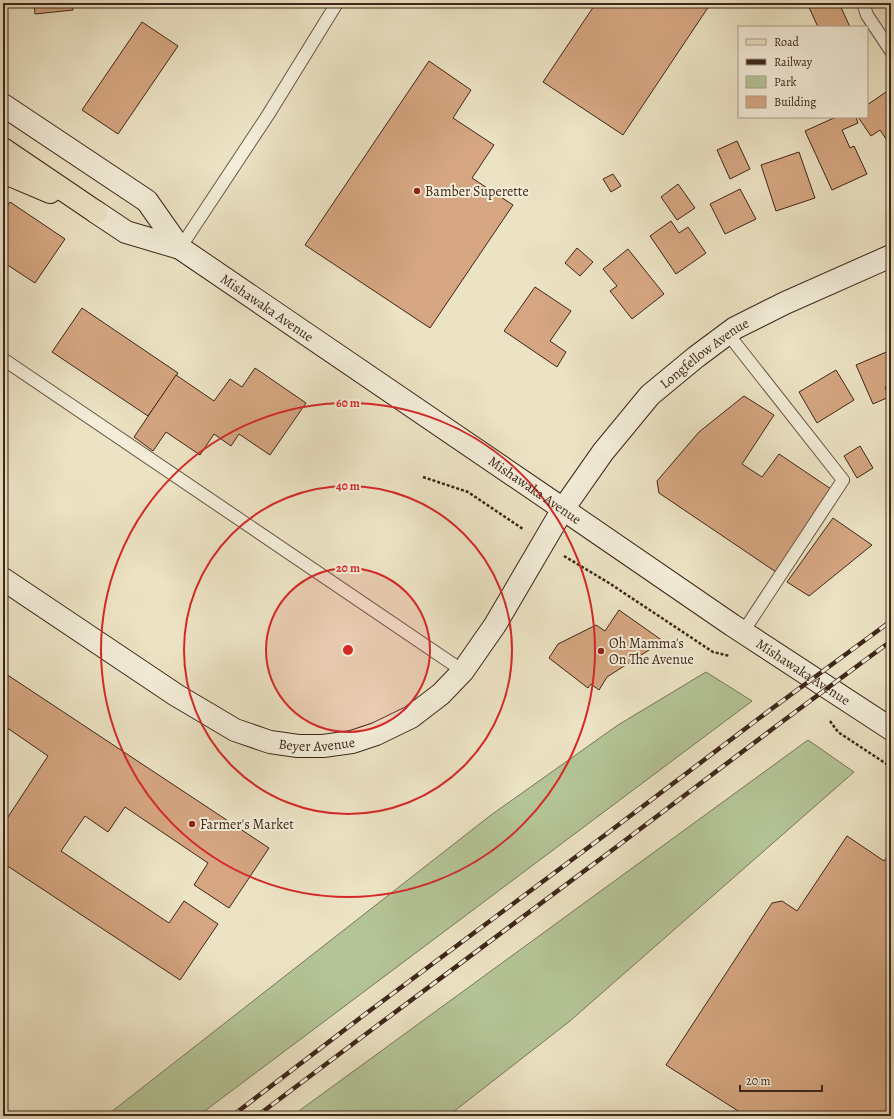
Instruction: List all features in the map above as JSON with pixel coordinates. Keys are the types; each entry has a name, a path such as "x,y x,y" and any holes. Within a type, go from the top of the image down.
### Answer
{"main road":[{"name":"Mishawaka Avenue","path":"3,105 146,201 180,248"},
{"path":"3,149 96,212"},
{"path":"3,172 96,212"},
{"name":"Mishawaka Avenue","path":"96,212 126,232 180,248 744,632 891,729"},
{"name":"Longfellow Avenue","path":"563,509 603,452 650,395 696,357 735,328 785,303 891,256"},
{"name":"Beyer Avenue","path":"3,579 176,695 234,730 270,742 298,746 323,746 352,742 376,734 412,717 441,694 463,671 495,624 563,509"}],"lane":[{"path":"180,248 268,115 337,3"},
{"path":"863,3 867,15 891,51"},
{"path":"728,334 843,480 744,632"},
{"path":"3,359 463,671"}],"path":[{"path":"423,477 468,492 512,522"},
{"path":"575,562 713,652 734,657"},
{"path":"829,720 838,732 891,767"}],"green space":[{"path":"706,672 752,701 198,1116 106,1116 491,815 618,725"},
{"path":"808,740 854,772 570,1021 448,1116 292,1116"}],"building":[{"path":"34,3 72,3 73,10 35,14"},
{"path":"596,3 711,3 623,135 543,82"},
{"path":"807,3 839,3 850,26 818,26"},
{"path":"142,22 178,46 118,134 82,110"},
{"name":"Bamber Superette","path":"429,61 471,90 453,118 494,145 472,178 513,205 430,328 305,245"},
{"path":"886,92 891,99 891,146 880,130 871,136 859,118 868,118 868,104"},
{"path":"834,118 856,118 858,123 842,130 850,148 854,146 867,174 832,190 805,131"},
{"path":"737,141 750,169 730,179 717,150"},
{"path":"799,152 815,198 776,211 761,165"},
{"path":"613,174 621,186 611,192 603,179"},
{"path":"678,184 695,208 677,220 661,197"},
{"path":"740,189 756,219 725,234 710,204"},
{"path":"10,202 65,239 35,283 3,262 3,212"},
{"path":"671,221 679,233 688,227 706,253 676,274 650,236"},
{"path":"577,248 593,262 580,276 565,263"},
{"path":"628,249 664,294 632,319 610,291 617,286 603,269"},
{"path":"535,287 571,311 550,341 566,352 557,367 504,331"},
{"path":"82,308 178,373 148,416 52,352"},
{"path":"891,350 891,384 885,387 889,397 873,404 856,365"},
{"path":"255,368 306,403 270,455 239,434 231,446 214,434 200,455 166,432 153,451 134,437 176,375 214,401 230,379 242,387"},
{"path":"836,370 854,400 817,423 799,392"},
{"path":"744,396 774,415 742,464 762,477 779,454 831,489 776,572 659,493 657,481 699,432"},
{"path":"860,446 873,468 857,478 844,456"},
{"path":"833,518 872,545 809,596 787,582"},
{"name":"Oh Mamma's On The Avenue","path":"619,610 663,641 607,677 599,690 591,684 588,688 549,658 558,644 596,625 605,631"},
{"name":"Farmer's Market","path":"3,672 269,848 229,908 194,885 208,863 125,807 108,832 85,816 61,851 169,923 184,901 218,924 180,980 3,863 3,814 8,817 48,756 3,725"},
{"path":"847,836 884,861 891,851 891,1116 746,1116 666,1065 772,903 782,901 797,911"}],"railway":[{"path":"232,1116 770,710 891,621"},
{"path":"257,1116 891,641"}],"place":[{"name":"Bamber Superette","path":"417,191"},
{"name":"Oh Mamma's On The Avenue","path":"601,651"},
{"name":"Farmer's Market","path":"192,824"}]}
